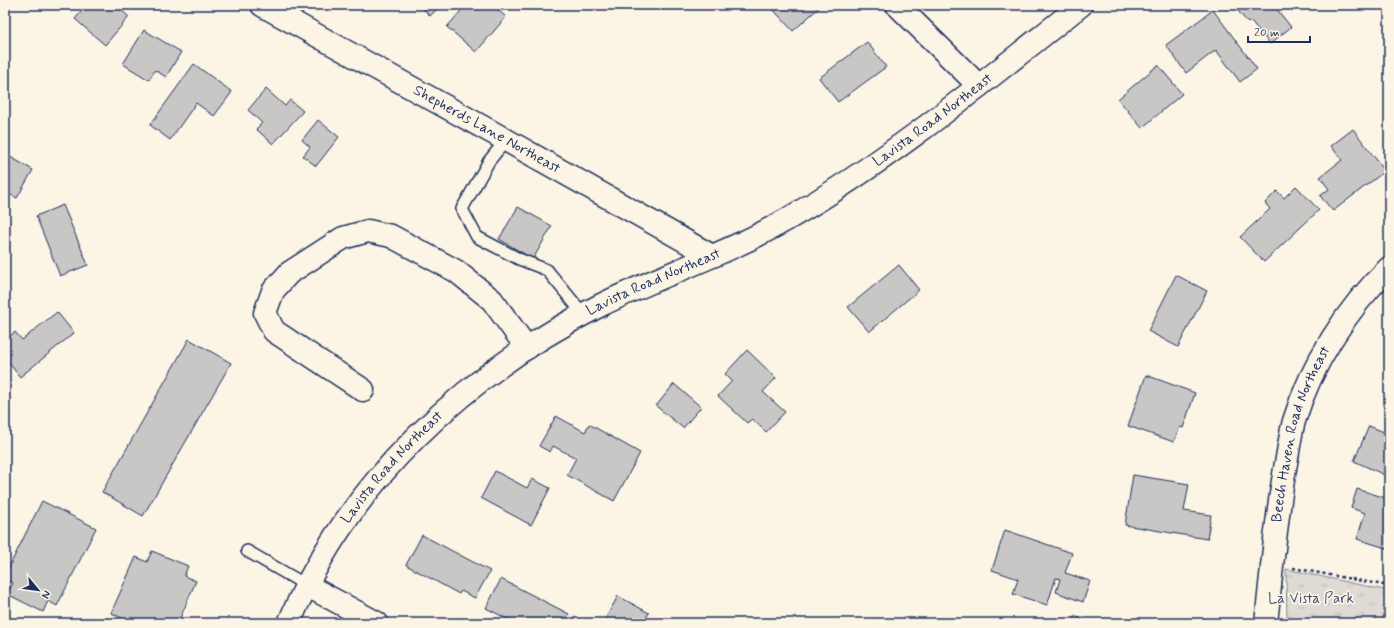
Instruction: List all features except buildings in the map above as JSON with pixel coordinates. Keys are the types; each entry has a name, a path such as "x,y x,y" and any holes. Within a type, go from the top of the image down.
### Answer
{"street":[{"name":"Shepherds Lane Northeast","path":"262,5 712,256"},
{"path":"897,5 979,86"},
{"name":"Lavista Road Northeast","path":"289,623 306,585 324,554 368,490 400,454 447,409 476,384 527,348 584,315 664,276 750,239 823,198 867,170 979,86 1081,5"},
{"path":"363,390 274,331 265,313 273,291 289,273 343,238 368,231 391,236 456,271 492,300 527,348"},
{"name":"Beech Haven Road Northeast","path":"1266,623 1281,493 1294,423 1302,398 1346,316 1362,296 1389,268"},
{"path":"306,585 377,623"}],"lane":[{"path":"506,140 489,161 462,210 477,237 519,259 547,270 584,315"},
{"path":"248,552 306,585"}],"path":[{"path":"1273,564 1389,586"}],"green space":[{"name":"La Vista Park","path":"1286,569 1389,591 1389,623 1287,623"}]}
